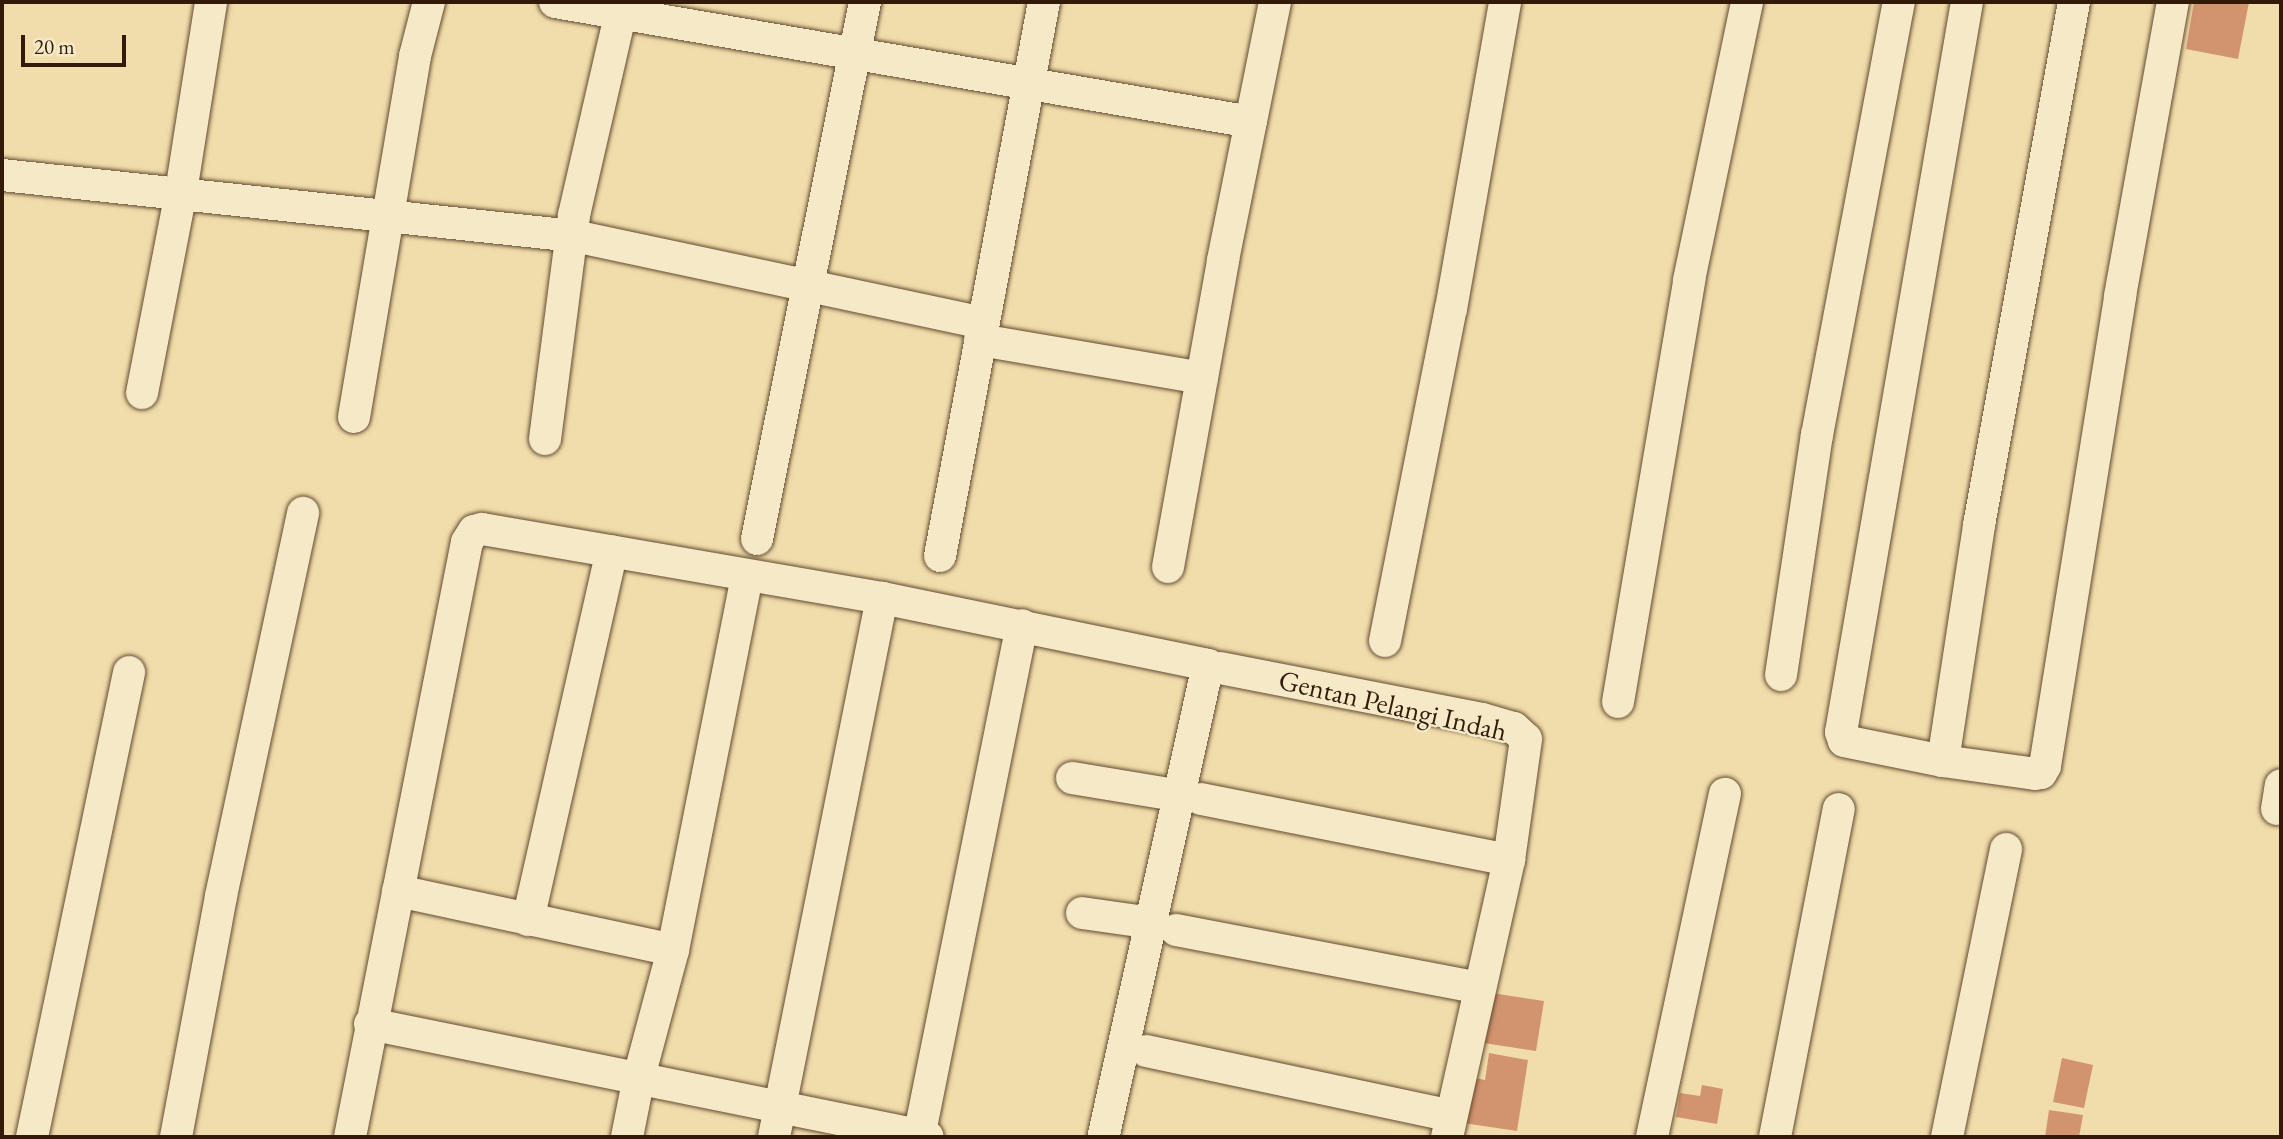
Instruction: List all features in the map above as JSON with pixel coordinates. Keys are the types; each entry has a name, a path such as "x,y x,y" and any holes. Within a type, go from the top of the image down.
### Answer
{"street":[{"path":"142,393 181,192 211,2"},
{"path":"354,417 369,314 389,217 415,56 429,2"},
{"path":"555,2 622,6 855,54 1251,122"},
{"path":"757,539 865,2"},
{"path":"940,556 1044,2"},
{"path":"1168,567 1275,2"},
{"path":"1385,641 1451,309 1505,2"},
{"path":"1618,702 1689,280 1747,2"},
{"path":"1781,675 1817,435 1899,2"},
{"path":"1967,2 1841,732 1844,741 1943,761 2035,774 2040,773 2045,766 2120,296 2173,2"},
{"path":"1943,761 1979,525 2074,2"},
{"path":"545,439 575,215 622,6"},
{"path":"2,175 574,236 808,286 981,331 1202,378"},
{"path":"176,1137 221,896 303,513"},
{"path":"350,1137 370,1024 469,537 474,531 482,529 882,598 1208,665 1191,798 1164,926 1103,1137"},
{"path":"528,920 612,551"},
{"path":"627,1137 639,1077 673,950 747,576"},
{"path":"774,1137 882,598"},
{"path":"370,1024 781,1105 922,1137 1022,625"},
{"name":"Gentan Pelangi Indah","path":"1146,1051 1449,1127 1509,860 1526,747 1526,739 1514,728 1482,719 1220,668"},
{"path":"32,1137 128,672"},
{"path":"1072,778 1191,798 1509,860"},
{"path":"1652,1137 1725,794"},
{"path":"1776,1137 1839,809"},
{"path":"1947,1137 2006,849"},
{"path":"398,891 673,950"},
{"path":"1082,913 1164,926 1479,988"}],"building":[{"path":"2194,2 2249,2 2238,59 2186,49"},
{"path":"1485,992 1544,1001 1536,1051 1477,1042"},
{"path":"1489,1053 1528,1060 1517,1131 1463,1123 1470,1077 1485,1080"},
{"path":"2062,1058 2093,1065 2084,1108 2053,1102"},
{"path":"1702,1085 1723,1089 1717,1124 1676,1117 1680,1093 1700,1096"},
{"path":"2049,1110 2083,1115 2079,1137 2045,1137"}]}
